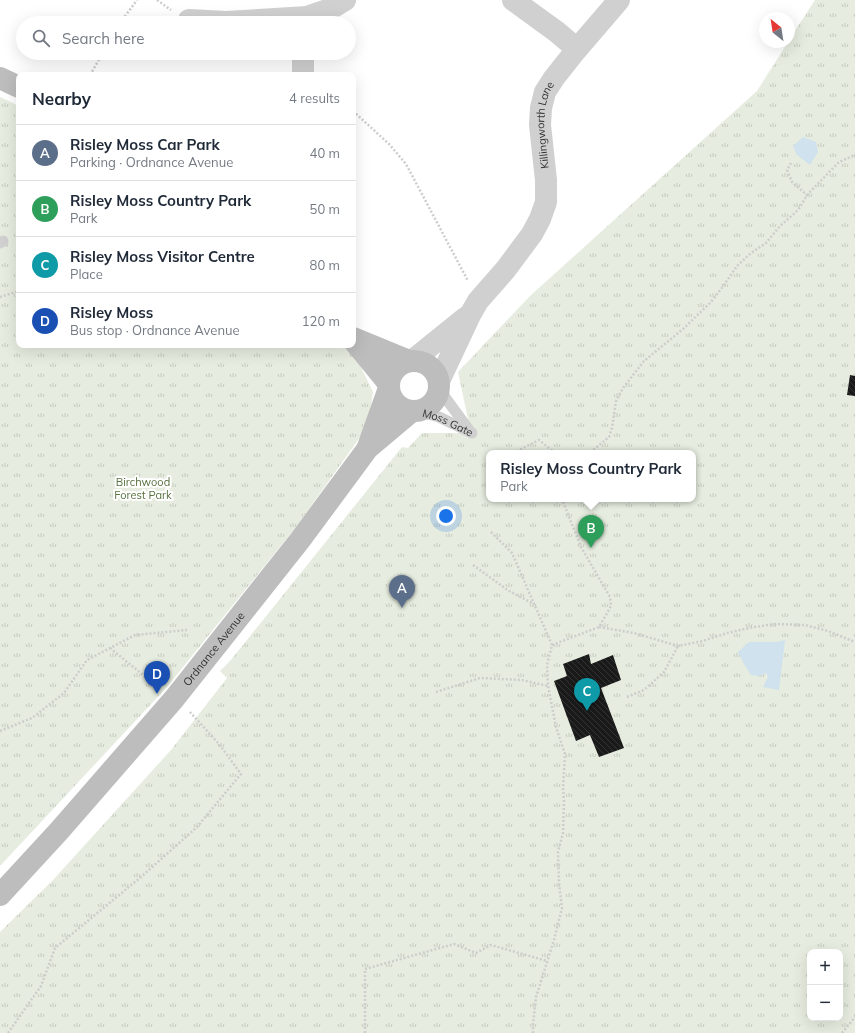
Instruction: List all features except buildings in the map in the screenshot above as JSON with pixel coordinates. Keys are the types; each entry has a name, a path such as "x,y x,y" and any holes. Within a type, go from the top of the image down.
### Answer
{"street":[{"path":"315,16 345,0"},
{"path":"513,0 557,32 577,49"},
{"name":"Killingworth Lane","path":"411,361 474,308 532,234 540,219 546,202 546,180 540,125 541,108 545,92 577,49 619,0"},
{"path":"303,60 303,72"},
{"path":"0,78 16,86"},
{"name":"Killingworth Lane","path":"439,385 474,308"},
{"path":"356,340 411,361"},
{"path":"356,343 389,386"},
{"path":"411,361 420,361 432,368 436,374 439,385 437,397 432,404 415,411 404,409 397,404 391,397 389,386 390,376 395,369 401,364 411,361"},
{"name":"Ordnance Avenue","path":"368,448 389,386"},
{"name":"Ordnance Avenue","path":"0,895 60,831 174,698 300,540 368,448 415,411"}],"lane":[{"name":"Moss Gate","path":"415,411 439,417 472,433 439,385"}],"path":[{"path":"125,16 137,0"},
{"path":"92,72 98,60"},
{"path":"356,114 389,144 406,164 474,308"},
{"path":"593,450 609,437 612,428 616,401 623,388 644,361 683,329 711,302 737,266 766,243 780,226 800,208 807,195 839,162 855,155"},
{"path":"791,163 787,170 792,182 807,195"},
{"path":"0,297 16,292"},
{"path":"519,450 539,440 551,450"},
{"path":"563,502 581,547 610,597 611,606 599,627"},
{"path":"491,532 512,553 552,645 547,665 548,686 556,727 565,754 563,833 558,852 559,884 562,908 548,961 536,997 533,1033"},
{"path":"473,565 509,591 534,604"},
{"path":"552,645 599,627 652,637 668,644 678,646 703,641 727,633 776,624 805,624 828,631 855,642"},
{"path":"0,731 32,718 64,693 87,660 135,635 187,630"},
{"path":"627,697 644,690 664,672 678,646"},
{"path":"110,648 148,679"},
{"path":"436,692 480,678 522,680 548,686"},
{"path":"8,1033 41,986 55,948 197,827 241,774 219,744 186,708"},
{"path":"365,1033 365,969 454,944 476,953 491,945 548,961"},
{"path":"842,1033 855,1017"}],"green space":[{"path":"815,0 855,0 855,1033 0,1033 0,932 53,880 171,750 227,678 220,671 230,661 402,447 408,448 422,433 471,433 458,372 530,296 757,91 784,48 795,48 795,31"},
{"name":"Birchwood Forest Park","path":"0,97 16,105 16,348 347,348 355,355 373,392 368,426 296,527 167,687 0,866"}],"water":[{"path":"803,137 816,142 818,152 810,165 797,155 793,146"},
{"path":"785,640 779,690 763,687 768,677 766,673 759,676 751,675 738,652 749,642 776,642"}],"place":[{"name":"Risley Moss Country Park","path":"591,548"},
{"name":"Risley Moss Car Park","path":"402,608"},
{"name":"Risley Moss","path":"157,694"},
{"name":"Risley Moss Visitor Centre","path":"587,711"}]}
